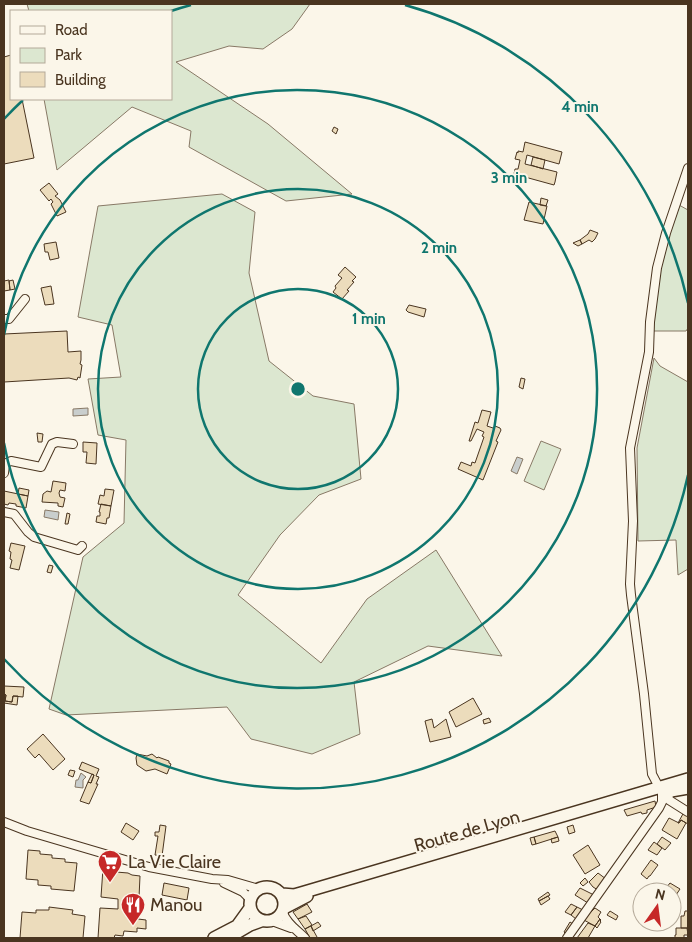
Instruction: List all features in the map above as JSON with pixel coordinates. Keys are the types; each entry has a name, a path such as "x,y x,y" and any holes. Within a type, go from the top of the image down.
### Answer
{"main road":[{"path":"663,791 688,779"},
{"path":"663,791 688,788"},
{"name":"Route de Lyon","path":"282,894 294,895 663,791"},
{"name":"Route de Lyon","path":"283,911 303,897 663,791"},
{"path":"214,938 237,926 254,893 259,889 269,887 278,890 282,894 284,899 283,911 276,919 250,925 227,938"},
{"path":"250,903 254,915 267,921"}],"street":[{"path":"688,168 666,233 657,268 650,322 649,352 630,448 633,521 630,584 652,774 655,781 670,800 688,812"},
{"path":"4,319 9,319 26,299"},
{"path":"4,472 5,464 10,461 42,467 52,444 57,442 74,444"},
{"path":"4,512 14,514 34,537 78,550 82,546"},
{"path":"567,938 659,808 662,802 663,791"},
{"path":"4,822 27,831 149,866 212,879 228,880 259,889"},
{"path":"212,879 243,892 250,903"},
{"path":"283,911 285,918 297,932"},
{"path":"267,921 286,926 305,938"}],"green space":[{"path":"27,4 310,4 292,29 263,49 229,46 176,62 268,124 352,194 286,201 189,147 191,131 132,107 57,170 44,100 172,100 172,10 29,10"},
{"path":"222,194 255,212 249,273 269,361 313,396 354,404 361,479 319,495 280,535 238,595 321,663 367,599 436,550 502,656 428,646 354,682 360,734 312,754 251,739 227,707 66,715 49,709 83,557 124,523 126,440 98,435 88,379 121,377 112,325 78,317 98,206"},
{"path":"679,205 688,210 688,328 686,331 652,331 657,268"},
{"path":"654,358 660,366 688,382 688,569 678,575 676,540 638,541 637,448"},
{"path":"541,441 561,449 544,490 524,481"}],"shaded area":[{"path":"88,408 88,415 73,416 73,409"},
{"path":"517,457 523,459 517,474 511,471"},
{"path":"45,510 59,512 58,520 44,517"},
{"path":"81,773 86,777 83,780 83,788 75,787 76,780 78,780"}],"building":[{"path":"10,55 10,100 22,100 34,158 4,164 4,57"},
{"path":"334,127 338,129 336,134 332,131"},
{"path":"525,142 562,152 559,164 527,155 525,164 557,172 554,185 514,174 515,169 518,169 520,160 515,159 517,152 523,152"},
{"path":"533,157 545,160 543,169 531,165"},
{"path":"49,183 58,194 55,196 60,200 66,212 57,216 51,204 53,202 51,199 49,201 40,190"},
{"path":"541,198 548,200 546,206 540,205"},
{"path":"529,202 547,206 543,224 524,220"},
{"path":"590,230 598,233 595,239 592,242 589,240 582,244 580,240"},
{"path":"580,240 582,244 578,246 573,243"},
{"path":"56,242 59,258 50,260 48,252 45,252 44,244"},
{"path":"345,267 356,277 347,290 349,291 342,299 333,292 336,288 335,286 342,278 338,275"},
{"path":"9,280 10,290 4,291 4,281"},
{"path":"13,280 15,289 10,290 9,281"},
{"path":"51,286 54,304 45,305 41,288"},
{"path":"409,305 426,309 424,317 408,312 406,310"},
{"path":"67,331 68,352 81,351 80,364 82,365 80,378 78,377 77,380 69,378 4,382 4,334"},
{"path":"521,378 525,379 523,389 519,387"},
{"path":"482,410 491,412 487,426 493,428 495,426 501,430 483,480 458,469 461,462 471,466 472,462 475,463 484,432 477,429 471,441 469,441 475,422 478,423"},
{"path":"37,433 43,434 42,442 38,442"},
{"path":"83,442 97,443 96,464 86,463 87,452 83,452"},
{"path":"53,481 66,483 65,491 60,490 59,493 60,497 65,498 63,507 58,506 58,503 42,502 43,494 47,491 51,492"},
{"path":"19,488 29,490 28,496 18,494"},
{"path":"105,489 114,490 111,506 98,504 100,495 104,496"},
{"path":"4,491 28,496 26,508 16,506 16,504 4,504"},
{"path":"101,504 111,506 106,524 96,522 97,516 100,516"},
{"path":"67,513 70,514 68,524 65,524"},
{"path":"11,543 25,546 19,570 10,568 12,560 10,559 11,552 9,551"},
{"path":"49,565 53,566 51,573 47,572"},
{"path":"4,686 24,687 23,697 13,696 12,702 5,701"},
{"path":"4,694 6,695 5,701 12,702 13,696 18,696 17,705 4,703"},
{"path":"473,698 482,714 456,727 449,712"},
{"path":"489,718 491,722 484,724 483,720"},
{"path":"432,719 434,728 446,719 451,737 430,742 425,721"},
{"path":"43,734 65,759 53,770 39,754 35,758 27,749"},
{"path":"137,754 147,756 152,754 157,758 169,761 171,764 167,774 155,769 146,771 137,765"},
{"path":"82,762 99,769 96,776 99,777 96,784 98,784 89,804 80,801 88,782 91,783 94,775 79,769"},
{"path":"70,770 75,771 73,777 68,775"},
{"path":"92,774 94,775 91,783 88,782"},
{"path":"655,801 656,807 647,810 647,813 642,814 641,812 627,816 624,810"},
{"path":"684,812 688,814 688,824 681,820 678,823"},
{"path":"669,818 679,823 681,820 686,823 677,839 662,830"},
{"path":"126,823 139,831 133,840 121,832"},
{"path":"160,825 166,826 162,856 155,855 158,836 155,836 155,832 159,832"},
{"path":"573,825 575,832 569,834 567,827"},
{"path":"555,831 558,837 536,844 534,837"},
{"path":"534,837 536,844 532,845 530,838"},
{"path":"558,837 559,841 552,843 551,839"},
{"path":"662,837 671,843 665,850 657,844"},
{"path":"654,842 662,848 657,855 648,850"},
{"path":"588,845 600,865 585,874 573,855"},
{"path":"28,850 52,855 52,858 65,859 65,862 77,863 74,891 51,889 51,886 38,885 38,880 26,879"},
{"path":"651,860 658,865 647,879 641,874"},
{"path":"103,868 116,869 116,872 140,876 138,919 146,920 146,929 137,928 137,932 124,931 123,936 115,935 114,938 98,938 100,908 118,909 118,899 101,897"},
{"path":"598,873 606,879 598,890 589,882"},
{"path":"585,878 588,882 583,886 580,883"},
{"path":"164,883 189,888 187,900 162,895"},
{"path":"580,888 594,895 588,903 575,895"},
{"path":"548,892 550,895 539,901 538,899"},
{"path":"548,896 550,899 541,905 539,901"},
{"path":"307,904 312,912 298,919 293,912"},
{"path":"571,904 577,907 571,915 565,912"},
{"path":"49,907 73,910 72,914 85,916 83,938 20,938 22,912 36,913 36,910 49,910"},
{"path":"577,907 583,910 576,919 571,915"},
{"path":"595,908 601,912 598,917 600,919 595,926 582,919 589,911 591,912"},
{"path":"610,911 618,916 616,920 607,915"},
{"path":"685,911 688,911 688,928 682,928 682,916 684,916"},
{"path":"306,916 312,925 305,929 298,919"},
{"path":"600,919 601,922 597,928 595,926"},
{"path":"318,922 321,926 313,931 311,926"},
{"path":"570,922 573,924 566,934 564,932"},
{"path":"588,923 595,926 588,938 577,938"},
{"path":"311,926 318,938 310,938 305,929"},
{"path":"682,928 687,928 688,935 684,935 684,938 675,938 676,932 682,932"}],"place":[{"name":"La Vie Claire","path":"110,883"},
{"name":"Manou","path":"133,926"}]}
